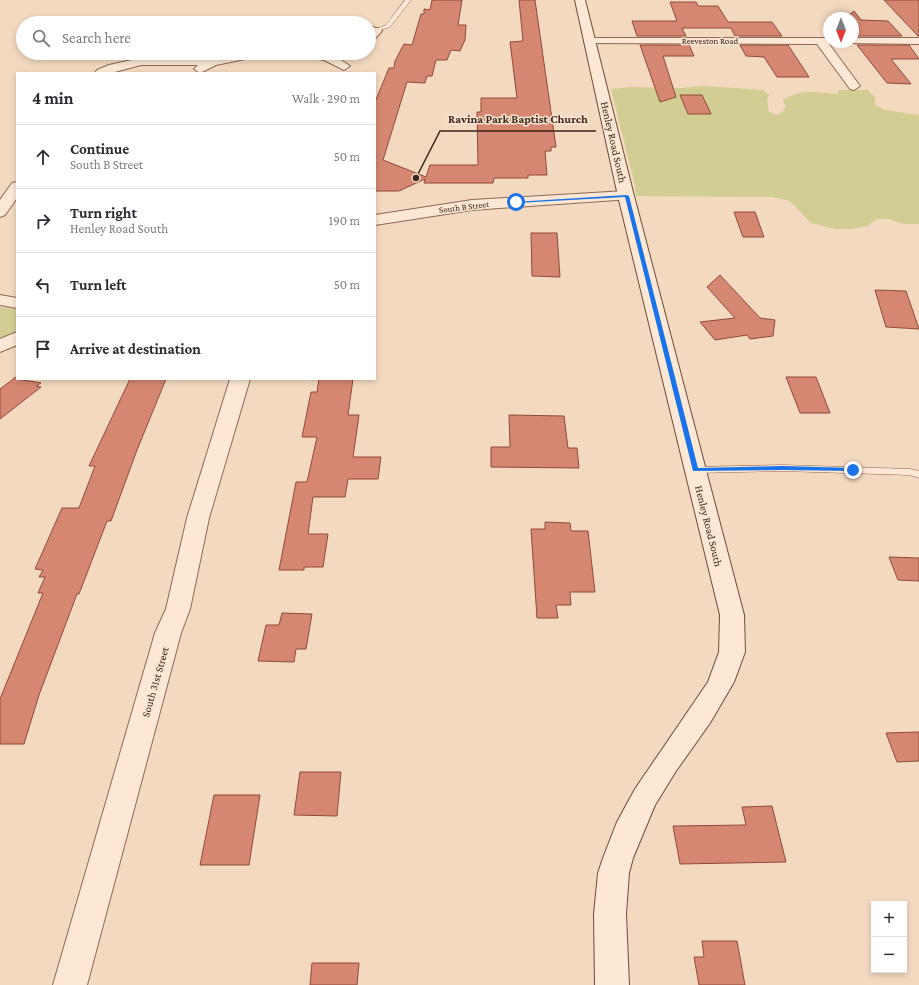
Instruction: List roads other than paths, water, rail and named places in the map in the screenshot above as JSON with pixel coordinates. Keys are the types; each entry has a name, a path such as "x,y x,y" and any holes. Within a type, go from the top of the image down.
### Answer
{"street":[{"name":"Henley Road South","path":"580,0 626,196 732,615 733,646 730,663 711,701 646,796 630,826 615,868 610,916 610,963 612,985"},
{"name":"Reeveston Road","path":"590,41 823,41"},
{"path":"859,41 919,41"},
{"path":"829,48 854,86"},
{"path":"102,72 115,67 140,63 212,62 222,60"},
{"path":"333,60 345,65"},
{"path":"191,72 212,62"},
{"path":"0,212 16,188"},
{"name":"South B Street","path":"376,220 472,206 626,196"},
{"path":"0,300 16,303"},
{"path":"0,346 16,338"},
{"name":"South 31st Street","path":"70,985 168,633 178,609 198,518 240,380"}],"lane":[{"path":"376,31 388,26 408,0"},
{"path":"695,470 783,468 910,472 919,475"}],"place":[{"name":"Ravina Park Baptist Church","path":"416,178"}]}
